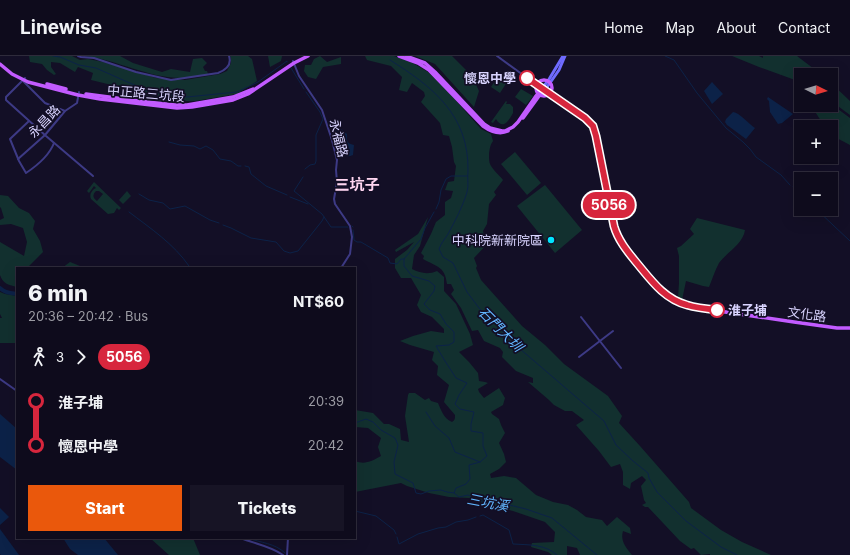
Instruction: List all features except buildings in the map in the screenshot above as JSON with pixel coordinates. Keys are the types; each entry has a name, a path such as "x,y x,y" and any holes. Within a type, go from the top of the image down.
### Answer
{"main road":[{"name":"中正路三坑段","path":"294,62 302,56"},
{"name":"中正路三坑段","path":"0,63 12,74 28,82 79,94 175,105 187,105 233,97 247,92 286,65 308,56"},
{"path":"398,56 429,70 483,126 488,130 495,132 504,133 518,125 538,95"},
{"path":"406,56 425,63 484,124 490,128 505,131 513,127 518,122 562,64 564,56"},
{"path":"542,80 549,82 552,88 550,94 543,97 538,95 535,88 536,84 542,80"},
{"name":"文化路","path":"543,89 585,118 593,126 617,236 653,283 666,295 682,304 698,308 837,328 850,328"}],"street":[{"path":"78,56 94,58 136,72 172,80 218,73 228,67 230,62 228,56"},
{"name":"文化路","path":"497,56 543,89"},
{"name":"永福路","path":"294,62 299,76 322,110 337,160 337,182 334,199 335,204 350,226 352,237 350,254 342,267"},
{"path":"65,111 45,103 23,79 8,95 6,100 93,176"},
{"name":"永昌路","path":"18,159 45,135 65,111 77,103 79,94"},
{"path":"29,121 10,139 18,159 26,173 40,162 50,151 54,143"},
{"path":"581,317 620,368"},
{"path":"579,357 613,331"},
{"path":"0,378 16,390"},
{"path":"243,539 275,550 283,555"},
{"path":"287,555 288,539"}],"green space":[{"path":"29,56 72,56 80,60 88,59 103,62 156,78 185,80 220,74 227,71 231,63 230,56 248,56 252,59 257,81 237,94 195,101 164,101 130,98 131,93 120,87 91,80 93,73 78,67 75,72 60,63 51,62 51,67 56,74 54,75 42,64 30,62"},
{"path":"85,56 120,56 133,63 162,72 171,69 190,72 193,59 202,58 207,63 203,67 208,74 187,78 171,78 146,73 110,61"},
{"path":"268,56 282,56 281,61 270,67"},
{"path":"320,56 327,62 341,57 341,64 323,67 316,79 308,77 304,71 305,65 311,65 314,59"},
{"path":"365,56 394,56 411,62 428,72 443,86 481,129 491,134 493,141 489,152 490,164 503,180 494,192 496,195 489,204 487,224 483,231 484,236 489,242 474,258 481,280 522,326 545,345 564,364 608,396 622,416 619,423 689,502 691,508 721,530 742,542 771,555 701,555 694,548 691,549 680,541 648,507 642,505 646,503 641,486 646,480 642,476 631,483 630,489 623,485 623,472 620,464 611,467 576,425 584,420 572,411 565,411 554,405 528,382 533,383 533,378 516,371 502,357 503,352 500,348 484,341 478,330 472,331 461,308 451,294 454,290 451,284 447,284 445,274 440,268 423,259 424,256 421,253 436,222 445,215 445,202 451,198 453,191 445,190 448,182 454,181 456,166 449,136 443,135 440,123 421,102 425,96 424,92 412,83 407,92 399,90 402,77 391,66 367,60"},
{"path":"415,56 452,56 472,76 479,91 474,107 435,64"},
{"path":"732,56 759,56 763,58 763,56 797,56 813,68 794,68 794,80"},
{"path":"500,73 509,79 500,93 491,87"},
{"path":"521,89 533,96 526,105 515,97"},
{"path":"838,90 850,101 850,115 838,106"},
{"path":"506,101 506,104 510,104 513,107 513,113 510,119 503,124 496,119 493,123 491,122"},
{"path":"838,109 850,118 850,145 838,139 838,120 820,120 815,112 838,112"},
{"path":"515,152 541,183 527,195 501,164"},
{"path":"94,182 121,208 119,210 117,208 114,213 108,214 91,199 91,192 96,188 94,186 89,193 87,191","holes":["96,191 103,194 97,201 94,198 94,195"]},
{"path":"545,185 582,230 555,253 517,206"},
{"path":"127,191 131,196 123,204 119,200"},
{"path":"0,195 8,196 19,208 29,213 35,221 33,229 40,241 43,252 30,267 16,267 16,287 9,285 1,278 0,242 24,256 27,242 23,228 11,224 0,225 0,220 4,218 0,207"},
{"path":"428,217 420,246 414,255 412,269 424,273 437,271 444,277 444,291 456,304 470,334 473,345 459,352 478,373 479,381 488,383 478,389 479,392 484,398 499,388 505,398 503,405 491,412 499,419 505,433 499,443 506,462 499,469 490,474 491,478 504,476 516,478 536,495 553,502 568,505 586,517 602,520 607,526 617,517 630,528 631,534 623,531 622,538 624,544 632,555 580,555 577,548 567,546 567,555 552,555 548,552 531,547 532,543 554,542 555,532 545,522 469,498 449,497 429,493 401,483 356,492 356,461 371,461 381,456 378,447 381,438 368,428 356,427 356,410 373,413 384,424 389,424 400,429 401,440 409,442 405,416 409,393 415,393 425,400 429,398 431,401 438,403 443,414 449,421 452,422 455,418 455,415 444,402 449,385 437,375 438,366 432,360 434,352 400,341 431,331 444,333 444,329 432,317 421,312 417,305 421,295 411,278 401,278 395,268 395,259 407,250 414,242 396,252 395,250 418,234"},
{"path":"697,218 745,230 744,235 738,244 719,263 709,287 686,281 682,300 678,298 679,256 677,248 694,234 690,229"},
{"path":"70,262 82,267 63,267"},
{"path":"0,292 16,296 16,343 0,343 0,318 2,318 0,314"},
{"path":"151,539 193,539 200,555 169,555"}],"water":[{"path":"712,82 723,94 712,104 704,91"},
{"path":"768,97 793,114 782,123 778,124 770,112 769,101 767,99"},
{"path":"733,112 741,116 755,128 746,139 725,122"},
{"path":"336,125 347,134 348,142 354,145 353,155 343,155 339,151 334,135"},
{"path":"0,414 16,428 16,469 0,457"},
{"path":"0,508 9,517 0,525"},
{"path":"0,529 19,555 0,554"},
{"path":"64,539 105,539 118,555 78,555 70,549"}],"waterway":[{"path":"53,56 60,57 79,65 96,68 150,92 187,97 237,92 258,82 287,62"},
{"path":"665,56 674,60 697,93 726,128 743,142 756,157 781,175 790,185"},
{"name":"石門大圳","path":"390,60 406,70 434,92 455,118 462,134 467,151 468,190 459,213 439,249 443,257 453,263 467,292 479,308 519,348 604,421 616,445 648,473 649,478 657,492 686,521 721,547 737,555"},
{"path":"291,68 304,89"},
{"path":"305,169 310,165 315,164 316,135 323,119 306,92"},
{"path":"169,142 180,145 194,146 200,149 206,146 213,150 220,159 231,161 238,166 241,166"},
{"path":"245,166 249,167 251,174 266,186 287,195"},
{"name":"三坑溪","path":"436,209 441,190 446,179 451,176 467,176"},
{"path":"303,177 294,191 322,214 331,227 348,227"},
{"path":"139,194 149,200 163,203 170,209 185,206 210,220 219,223"},
{"path":"290,197 308,204"},
{"path":"129,212 169,243 189,266"},
{"name":"三坑溪","path":"434,212 421,239 404,259 404,266 412,276 429,281 435,286 434,291 424,304 430,310 440,314 446,324 454,332 454,342 449,345 436,346 456,378 467,383 455,404 460,409 474,412 471,431 483,433 483,446 487,456 480,462 469,465 470,479 466,484 456,488 454,493 459,497 468,495 482,501 501,503 526,509 552,518 597,555"},
{"path":"823,216 850,241"},
{"path":"223,225 251,238 276,242 284,251 290,253 298,251 324,217"},
{"path":"353,230 354,240 361,242 388,258 390,263 397,264 401,259 404,259"},
{"path":"0,288 6,292 16,294"},
{"path":"426,412 435,426 449,438 455,452 480,462"},
{"path":"356,423 366,419 373,422 381,430 395,438 398,445 394,462 395,474 413,483 416,493 421,494 429,491 441,490 454,493"},
{"path":"356,511 376,516 394,530 396,534"},
{"path":"480,516 483,515 509,530 513,544 542,547 557,555"},
{"path":"397,537 399,544 418,534 476,517"},
{"path":"251,539 277,547 285,553"}],"bus line":[{"name":"5056","path":"527,78 585,118 593,126 617,236 653,283 666,295 682,304 698,308 717,310"}],"place":[{"name":"懷恩中學","path":"527,78"},
{"name":"中科院新新院區","path":"551,240"},
{"name":"淮子埔","path":"717,310"}],"district":[{"name":"三坑子","path":"357,184"}]}
